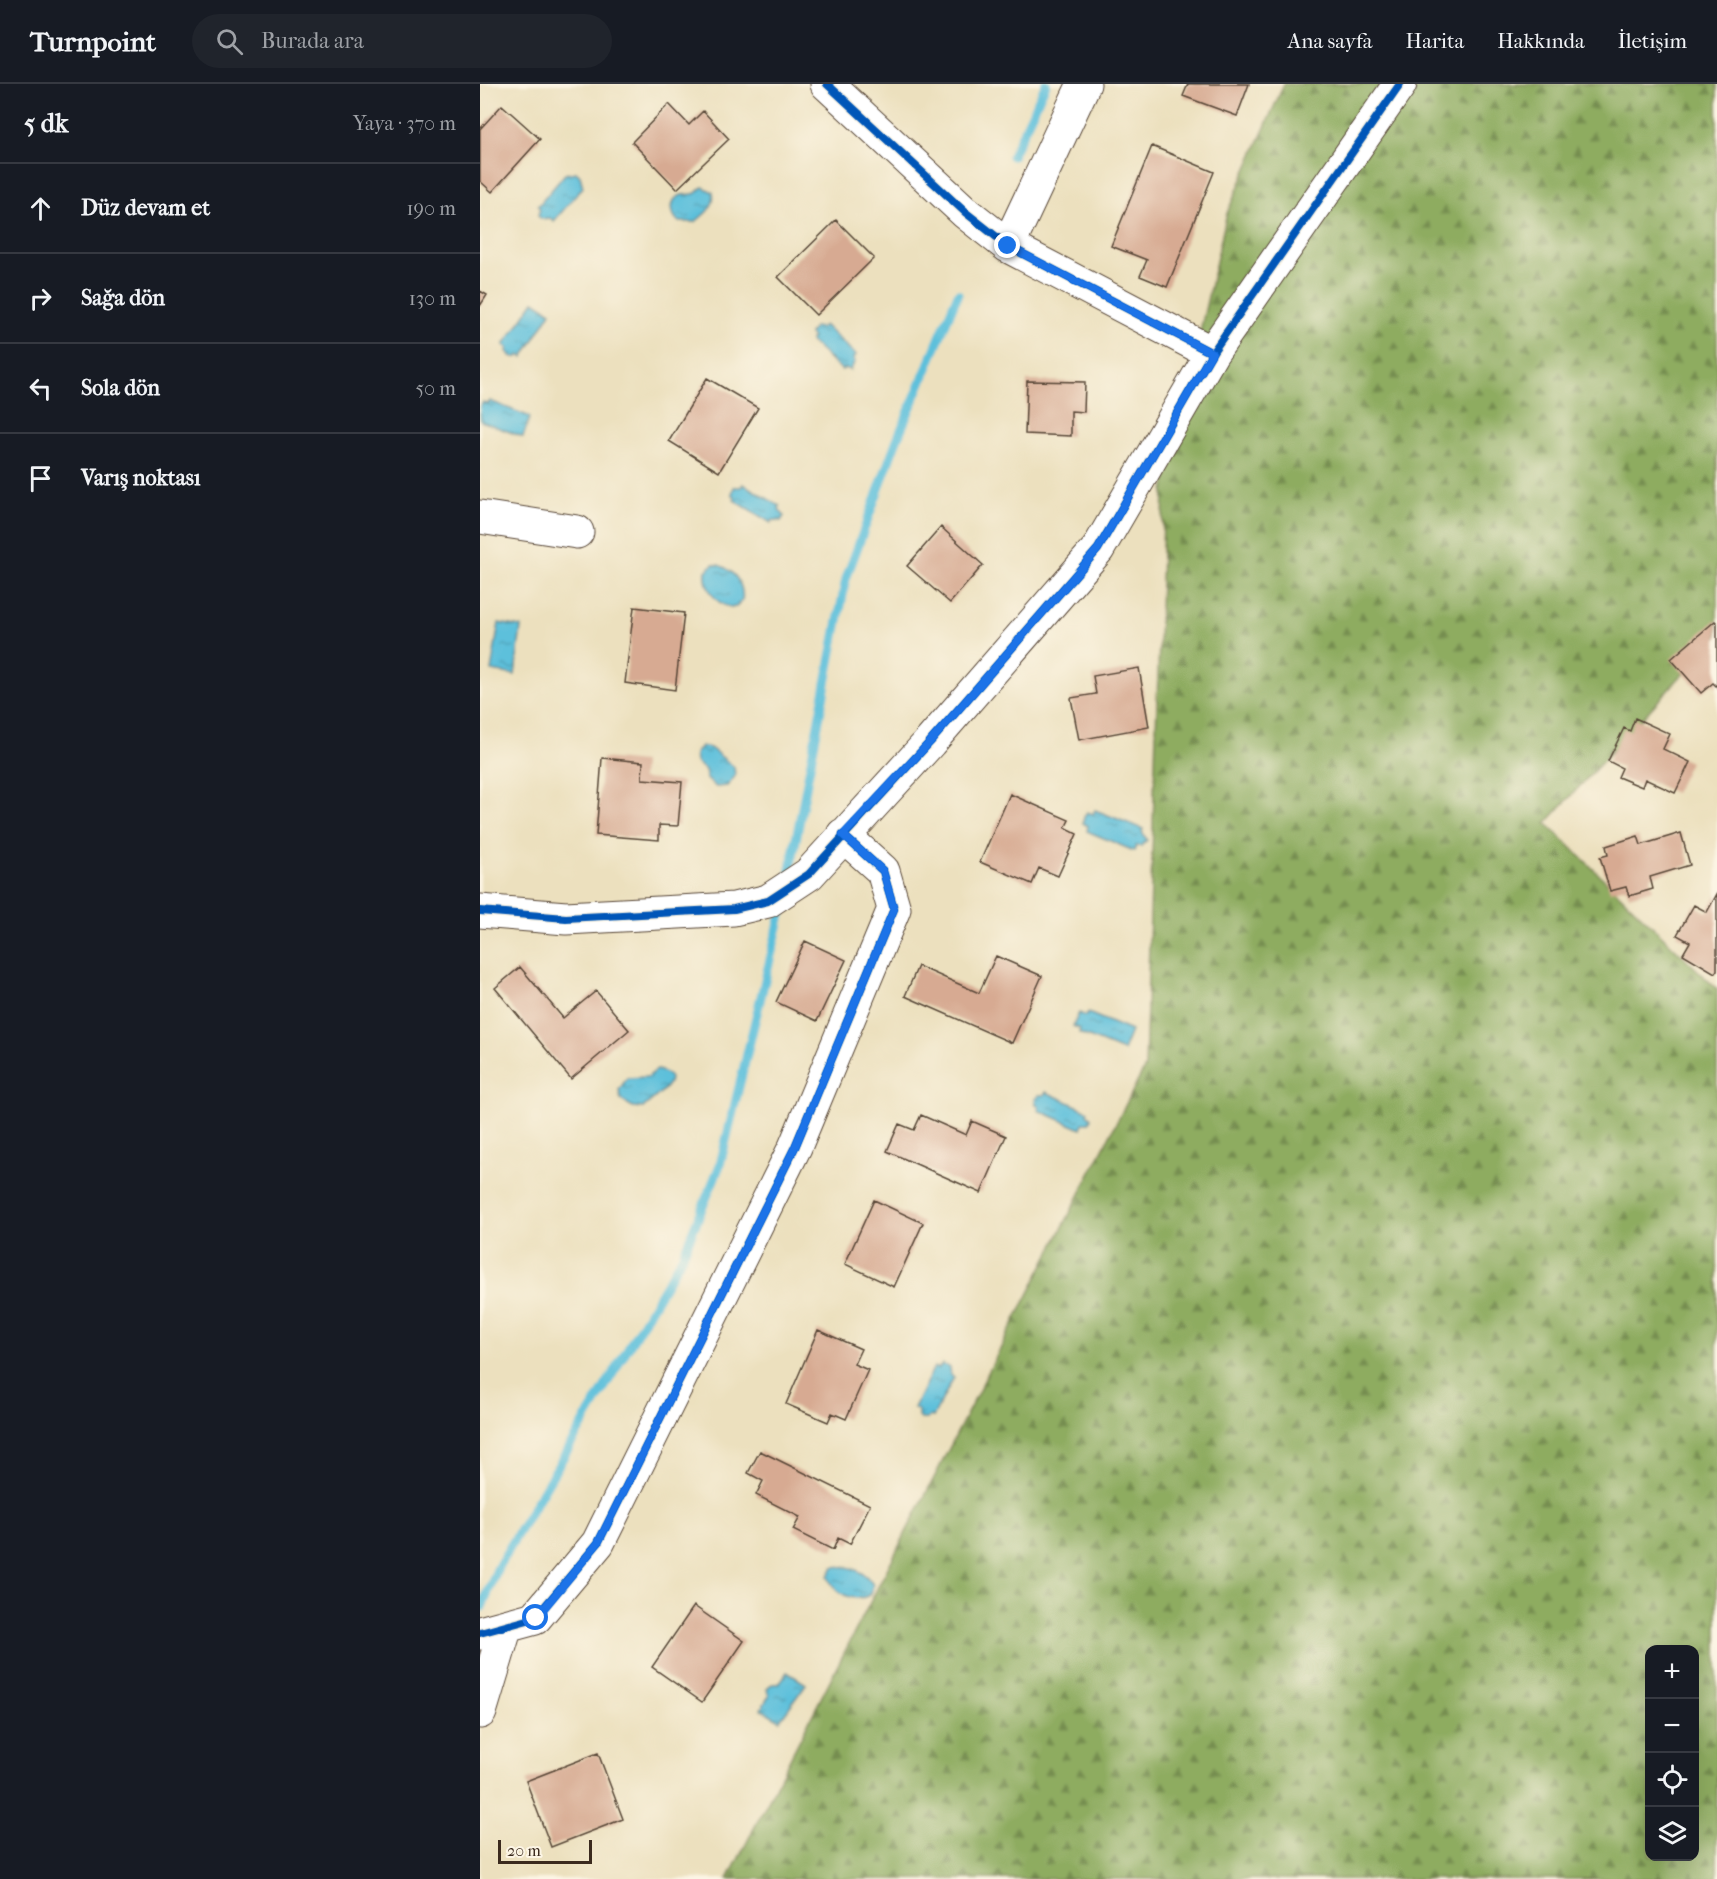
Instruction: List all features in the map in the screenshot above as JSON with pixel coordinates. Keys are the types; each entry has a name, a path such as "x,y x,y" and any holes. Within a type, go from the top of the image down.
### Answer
{"street":[{"path":"827,84 965,212 1008,246 1212,353"},
{"path":"1008,246 1084,84"},
{"path":"480,911 566,918 734,909 768,901 809,874 930,742 1098,549 1212,353 1400,84"},
{"path":"480,517 577,532"},
{"path":"480,1712 493,1629 536,1618 598,1543 799,1136 894,909 883,871 843,835"}],"green space":[{"path":"1284,84 1717,84 1717,637 1546,823 1717,989 1717,1879 728,1879 1145,1067 1164,490 1227,213"}],"water":[{"path":"576,172 580,176 583,187 554,221 538,216 540,209 538,206 565,174"},
{"path":"703,187 713,192 713,201 709,209 695,222 679,222 672,207 674,200 682,195 696,193"},
{"path":"534,301 551,312 523,357 519,355 513,357 504,345"},
{"path":"824,325 856,355 850,370 845,368 842,370 810,341 813,338 810,334 814,327 821,328"},
{"path":"490,401 530,417 523,437 481,421 480,407 483,402 488,404"},
{"path":"743,484 780,506 779,509 784,516 781,521 773,520 771,523 734,500 735,497 732,494 734,487 741,487"},
{"path":"713,564 726,568 739,582 742,601 736,607 723,605 710,590 706,571"},
{"path":"499,623 521,627 515,675 491,671"},
{"path":"701,746 710,748 734,767 735,776 727,786 716,787 707,779 705,770 696,762 695,754"},
{"path":"1095,810 1143,829 1142,832 1147,840 1141,846 1136,846 1134,851 1087,831 1088,826 1083,823 1084,817 1087,812 1093,814"},
{"path":"1079,1013 1086,1016 1088,1013 1131,1031 1123,1051 1079,1033 1080,1029 1073,1026"},
{"path":"657,1070 670,1077 669,1082 643,1108 633,1107 621,1100 619,1090 627,1078 647,1077"},
{"path":"1046,1092 1088,1111 1087,1114 1091,1118 1089,1123 1083,1123 1081,1129 1038,1110 1039,1106 1035,1099"},
{"path":"943,1364 949,1368 950,1375 954,1377 933,1417 921,1419 918,1417 918,1410 914,1408 934,1367 937,1369"},
{"path":"833,1567 851,1568 866,1576 873,1585 871,1594 858,1598 846,1596 840,1592 828,1576"},
{"path":"787,1672 806,1684 780,1720 761,1709 769,1696 768,1687 772,1684 779,1684"}],"building":[{"path":"1188,84 1249,84 1237,116 1183,96"},
{"path":"669,104 689,125 703,111 729,139 677,189 632,142"},
{"path":"502,105 540,139 492,192 480,181 480,129"},
{"path":"1152,146 1214,172 1167,287 1140,276 1147,260 1111,246"},
{"path":"836,220 874,258 816,315 778,277"},
{"path":"480,291 487,295 480,306"},
{"path":"707,378 758,408 719,472 669,441"},
{"path":"1027,381 1085,382 1084,412 1071,411 1071,436 1025,434"},
{"path":"941,527 983,565 950,603 907,566"},
{"path":"634,607 684,613 675,690 625,683"},
{"path":"1715,621 1717,623 1717,687 1713,683 1701,693 1671,659"},
{"path":"1139,668 1149,727 1079,740 1071,698 1096,694 1093,676"},
{"path":"1635,718 1670,734 1663,749 1690,762 1675,793 1645,779 1642,787 1618,777 1622,768 1608,761 1624,728 1630,731"},
{"path":"602,758 643,762 642,779 682,782 678,826 659,825 659,840 596,835"},
{"path":"1010,794 1069,820 1065,828 1077,834 1058,876 1039,868 1032,884 980,862"},
{"path":"1681,833 1690,865 1650,877 1653,889 1629,896 1626,887 1610,891 1600,857 1608,855 1606,846 1638,836 1641,845"},
{"path":"1717,894 1717,970 1715,973 1683,954 1690,942 1677,935 1694,905 1707,912"},
{"path":"805,941 846,960 817,1021 776,1002"},
{"path":"996,956 1042,976 1012,1043 905,996 918,966 979,993"},
{"path":"520,967 563,1018 596,991 629,1030 571,1079 495,988"},
{"path":"921,1115 966,1135 972,1121 1006,1136 981,1193 887,1151 899,1124 914,1130"},
{"path":"874,1200 923,1223 894,1287 845,1264"},
{"path":"818,1330 861,1349 854,1364 868,1370 846,1419 832,1413 828,1422 786,1404"},
{"path":"760,1451 870,1505 850,1544 838,1538 833,1550 793,1530 800,1517 756,1495 763,1481 748,1473"},
{"path":"694,1606 744,1641 702,1702 652,1667"},
{"path":"598,1753 623,1819 551,1847 526,1781"}],"waterway":[{"path":"1012,156 1046,84"},
{"path":"789,876 846,579 896,442 958,294"},
{"path":"482,1607 498,1567 682,1257 720,1165 784,902"}],"cycle path":[{"path":"827,84 965,212 1008,246 1212,353"},
{"path":"480,911 566,918 734,909 768,901 809,874 930,742 1098,549 1212,353 1400,84"},
{"path":"480,1633 535,1618 598,1543 795,1147 894,909 883,871 843,835"}],"route":[{"path":"536,1618 598,1543 795,1147 894,909 883,871 843,835 930,742 1098,549 1212,353 1008,246"}]}
